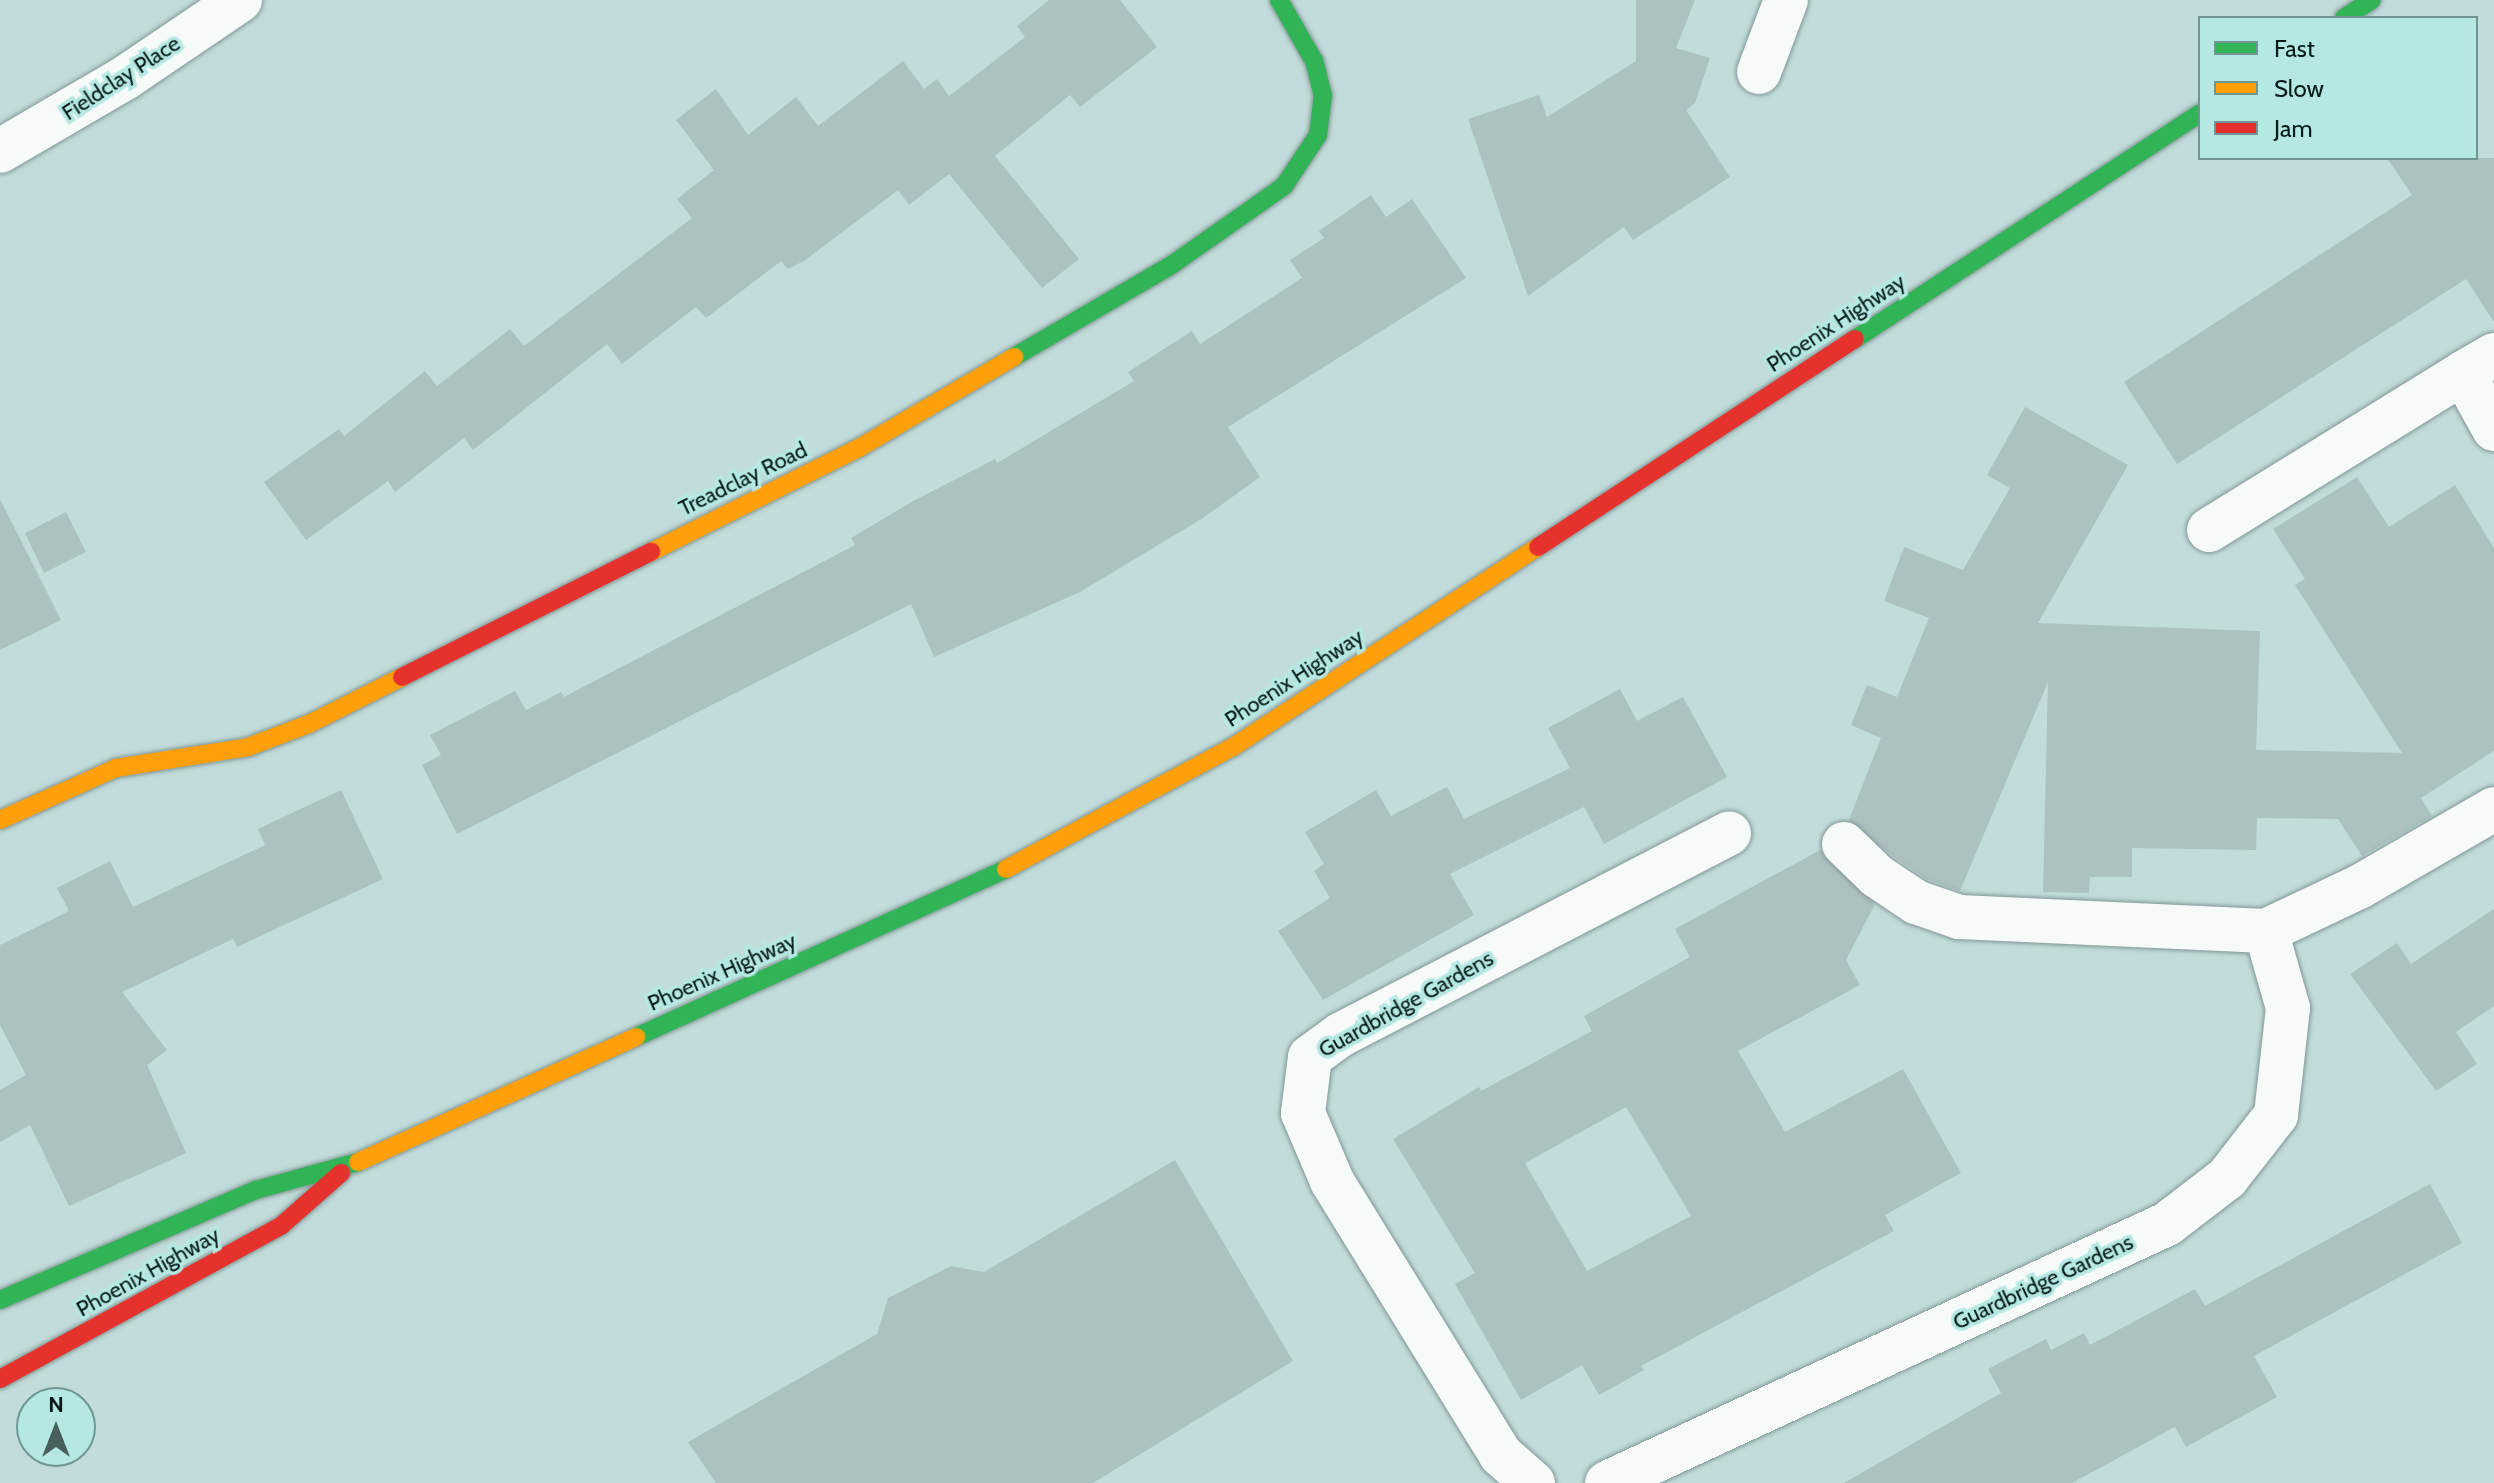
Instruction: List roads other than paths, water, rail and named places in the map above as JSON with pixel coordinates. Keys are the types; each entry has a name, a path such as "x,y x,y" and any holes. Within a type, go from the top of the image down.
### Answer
{"main road":[{"name":"Treadclay Road","path":"0,820 116,768 248,747 309,724 859,448 1173,264 1284,186 1318,135 1323,96 1314,61 1279,0"},
{"path":"2347,16 2372,0"},
{"name":"Phoenix Highway","path":"0,1300 256,1190 349,1166 989,878 1233,747 2198,114"},
{"name":"Phoenix Highway","path":"0,1379 282,1225 349,1166"}],"street":[{"name":"Fieldclay Place","path":"0,151 125,78 240,0"},
{"path":"1759,72 1786,0"},
{"path":"2209,530 2478,364 2494,429"},
{"path":"1844,844 1877,876 1916,902 1959,917 2266,931 2359,887 2494,809"},
{"name":"Guardbridge Gardens","path":"1533,1483 1501,1455 1332,1181 1303,1113 1310,1057 1342,1034 1729,833"},
{"name":"Guardbridge Gardens","path":"1607,1483 2167,1224 2227,1178 2276,1115 2288,1008 2266,931"}]}
